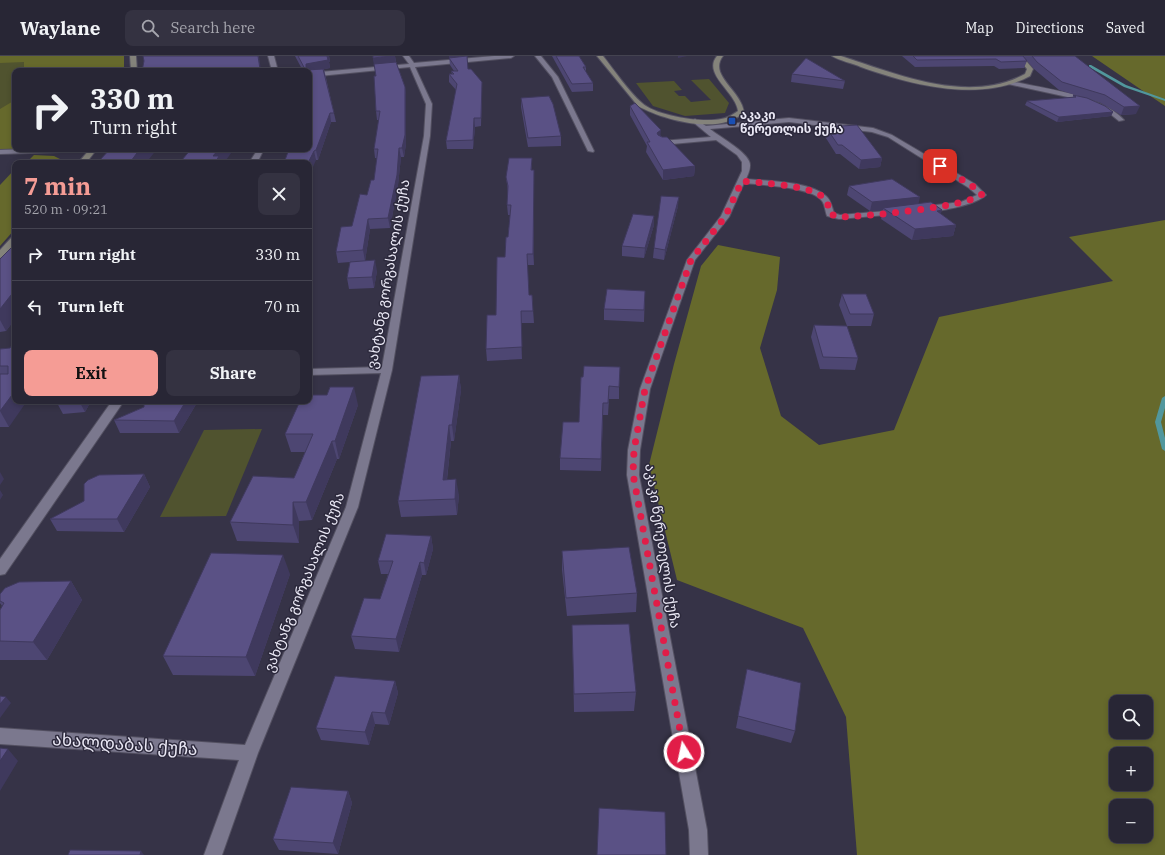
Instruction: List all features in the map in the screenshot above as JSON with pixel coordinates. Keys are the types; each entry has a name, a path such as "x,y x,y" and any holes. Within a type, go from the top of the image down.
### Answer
{"main road":[{"path":"133,56 134,68"},
{"path":"600,56 640,105 648,110 668,117 695,121 726,120 741,112 742,106 738,98 719,76 715,69 715,62 720,56"},
{"path":"835,56 896,77 923,83 947,86 999,86 1010,83 1028,75 1030,69 1019,56"},
{"path":"84,160 91,152"},
{"path":"0,255 12,242"}],"street":[{"path":"271,56 274,68"},
{"path":"312,74 409,61 511,56"},
{"path":"538,56 555,77 592,151"},
{"name":"ვახტანგ გორგასალის ქუჩა","path":"213,855 250,753 352,507 387,370 427,136 428,104 409,61"},
{"path":"1010,83 1088,100 1106,108 1121,120"},
{"path":"705,128 789,120 873,130 890,136 972,186 982,194 972,201 911,211 839,217 830,214 824,197 814,192 790,187 742,181"},
{"name":"აკაკი წერეთელის ქუჩა","path":"695,121 739,154 746,162 746,171 725,217 691,260 645,389 634,450 633,474 698,830 699,855"},
{"path":"661,143 718,138"},
{"path":"0,152 12,152"},
{"path":"312,372 387,370"},
{"path":"0,570 116,404"},
{"name":"ახალდაბას ქუჩა","path":"0,736 250,753"}],"green space":[{"path":"0,56 124,56 124,68 12,68 12,149 0,150"},
{"path":"0,56 124,56 124,68 24,68 24,62 0,63"},
{"path":"1092,56 1165,56 1165,106"},
{"path":"709,79 729,103 725,113 685,116 653,106 636,83 674,81 682,90 674,91 679,96 685,96 691,102 711,100 691,80"},
{"path":"12,102 12,149 0,150 0,109"},
{"path":"34,155 54,156 65,160 29,160"},
{"path":"12,172 12,232 0,246 0,185"},
{"path":"1165,220 1165,855 857,855 846,717 803,628 677,580 649,465 674,364 701,266 718,245 780,257 777,290 760,348 781,416 819,445 894,430 939,317 1113,281 1069,237"},
{"path":"262,429 226,516 160,517 204,430"}],"building":[{"path":"143,56 258,56 260,68 143,68"},
{"path":"298,56 327,56 328,60 306,64 306,68 304,68"},
{"path":"373,56 391,56 373,58"},
{"path":"467,56 468,69 471,69 482,82 481,118 474,118 473,140 446,141 457,84 449,74 454,74 451,71 458,71 449,58"},
{"path":"556,56 579,56 586,67 583,67 593,83 572,84"},
{"path":"913,56 1023,56 1027,61 1001,62 996,59 917,60"},
{"path":"1032,56 1075,56 1140,106 1124,107 1105,95 1062,82 1037,62"},
{"path":"806,58 845,81 792,74"},
{"path":"396,62 405,87 405,135 402,148 399,148 397,175 388,218 368,219 363,250 336,252 341,227 352,226 360,194 367,195 371,180 374,180 378,149 374,149 380,111 376,111 374,76 376,76 374,64"},
{"path":"323,69 334,113 330,113 316,150 310,160 285,160 288,152 312,152 312,70"},
{"path":"1073,95 1087,98 1105,106 1113,112 1059,117 1027,101 1076,97"},
{"path":"549,96 553,104 561,136 528,138 521,98"},
{"path":"635,103 661,130 657,133 658,135 667,137 695,166 663,170 647,142 650,142 630,106"},
{"path":"857,125 882,158 861,160 842,145 838,145 826,127"},
{"path":"107,152 138,152 132,160 100,160"},
{"path":"189,152 216,152 213,156 219,156 217,160 182,160"},
{"path":"509,158 532,158 531,170 534,170 533,254 527,254 529,295 532,295 533,311 521,311 522,347 486,349 487,315 496,315 497,257 505,257 506,237 508,237 511,205 507,205 508,186 506,177"},
{"path":"892,179 920,197 872,202 849,186"},
{"path":"661,196 679,197 665,250 654,248"},
{"path":"931,202 942,210 937,211 956,225 915,229 883,208"},
{"path":"633,214 654,216 645,248 622,246"},
{"path":"12,247 12,294 0,309 0,259"},
{"path":"375,260 372,277 347,278 350,262"},
{"path":"607,289 645,291 644,310 604,309"},
{"path":"842,294 866,294 874,314 850,314"},
{"path":"814,325 847,326 858,358 823,357"},
{"path":"12,345 12,395 0,411 0,374 8,374 8,366 0,366 0,349 10,348"},
{"path":"584,366 620,367 619,387 609,386 608,403 603,403 601,459 560,458 563,422 579,422 581,377 583,377"},
{"path":"459,375 452,425 449,425 443,480 456,479 455,499 398,501 421,376"},
{"path":"330,387 354,387 335,441 332,441 306,502 293,502 293,525 230,522 253,476 294,478 313,434 285,434 299,404 312,404 312,395 327,395"},
{"path":"144,404 184,404 174,421 114,420 144,407"},
{"path":"144,474 117,519 50,519 84,501 84,484 88,480 99,475"},
{"path":"386,534 431,536 424,563 420,562 396,639 351,636 364,598 380,599 393,561 378,561"},
{"path":"629,547 637,593 566,598 562,551"},
{"path":"211,553 283,555 246,657 163,656"},
{"path":"71,581 33,642 0,641 0,610 4,603 0,601 0,594 5,588 19,582"},
{"path":"629,624 636,692 574,694 572,625"},
{"path":"747,669 801,683 795,731 738,716"},
{"path":"335,676 395,681 385,713 372,712 365,732 316,728"},
{"path":"0,696 6,697 0,704"},
{"path":"0,748 8,749 0,761"},
{"path":"291,787 348,791 333,843 273,839"},
{"path":"599,808 665,812 666,855 597,855"},
{"path":"70,850 141,851 140,855 68,855"}],"waterway":[{"path":"1090,66 1125,86 1165,100"},
{"path":"1165,398 1158,422 1165,449"}],"place":[{"name":"აკაკი წერეთლის ქუჩა","path":"732,121"}],"route":[{"path":"684,752 633,474 634,450 645,389 691,260 725,217 742,181 790,187 814,192 824,197 830,214 839,217 962,204 972,201 982,194 940,166"}]}
